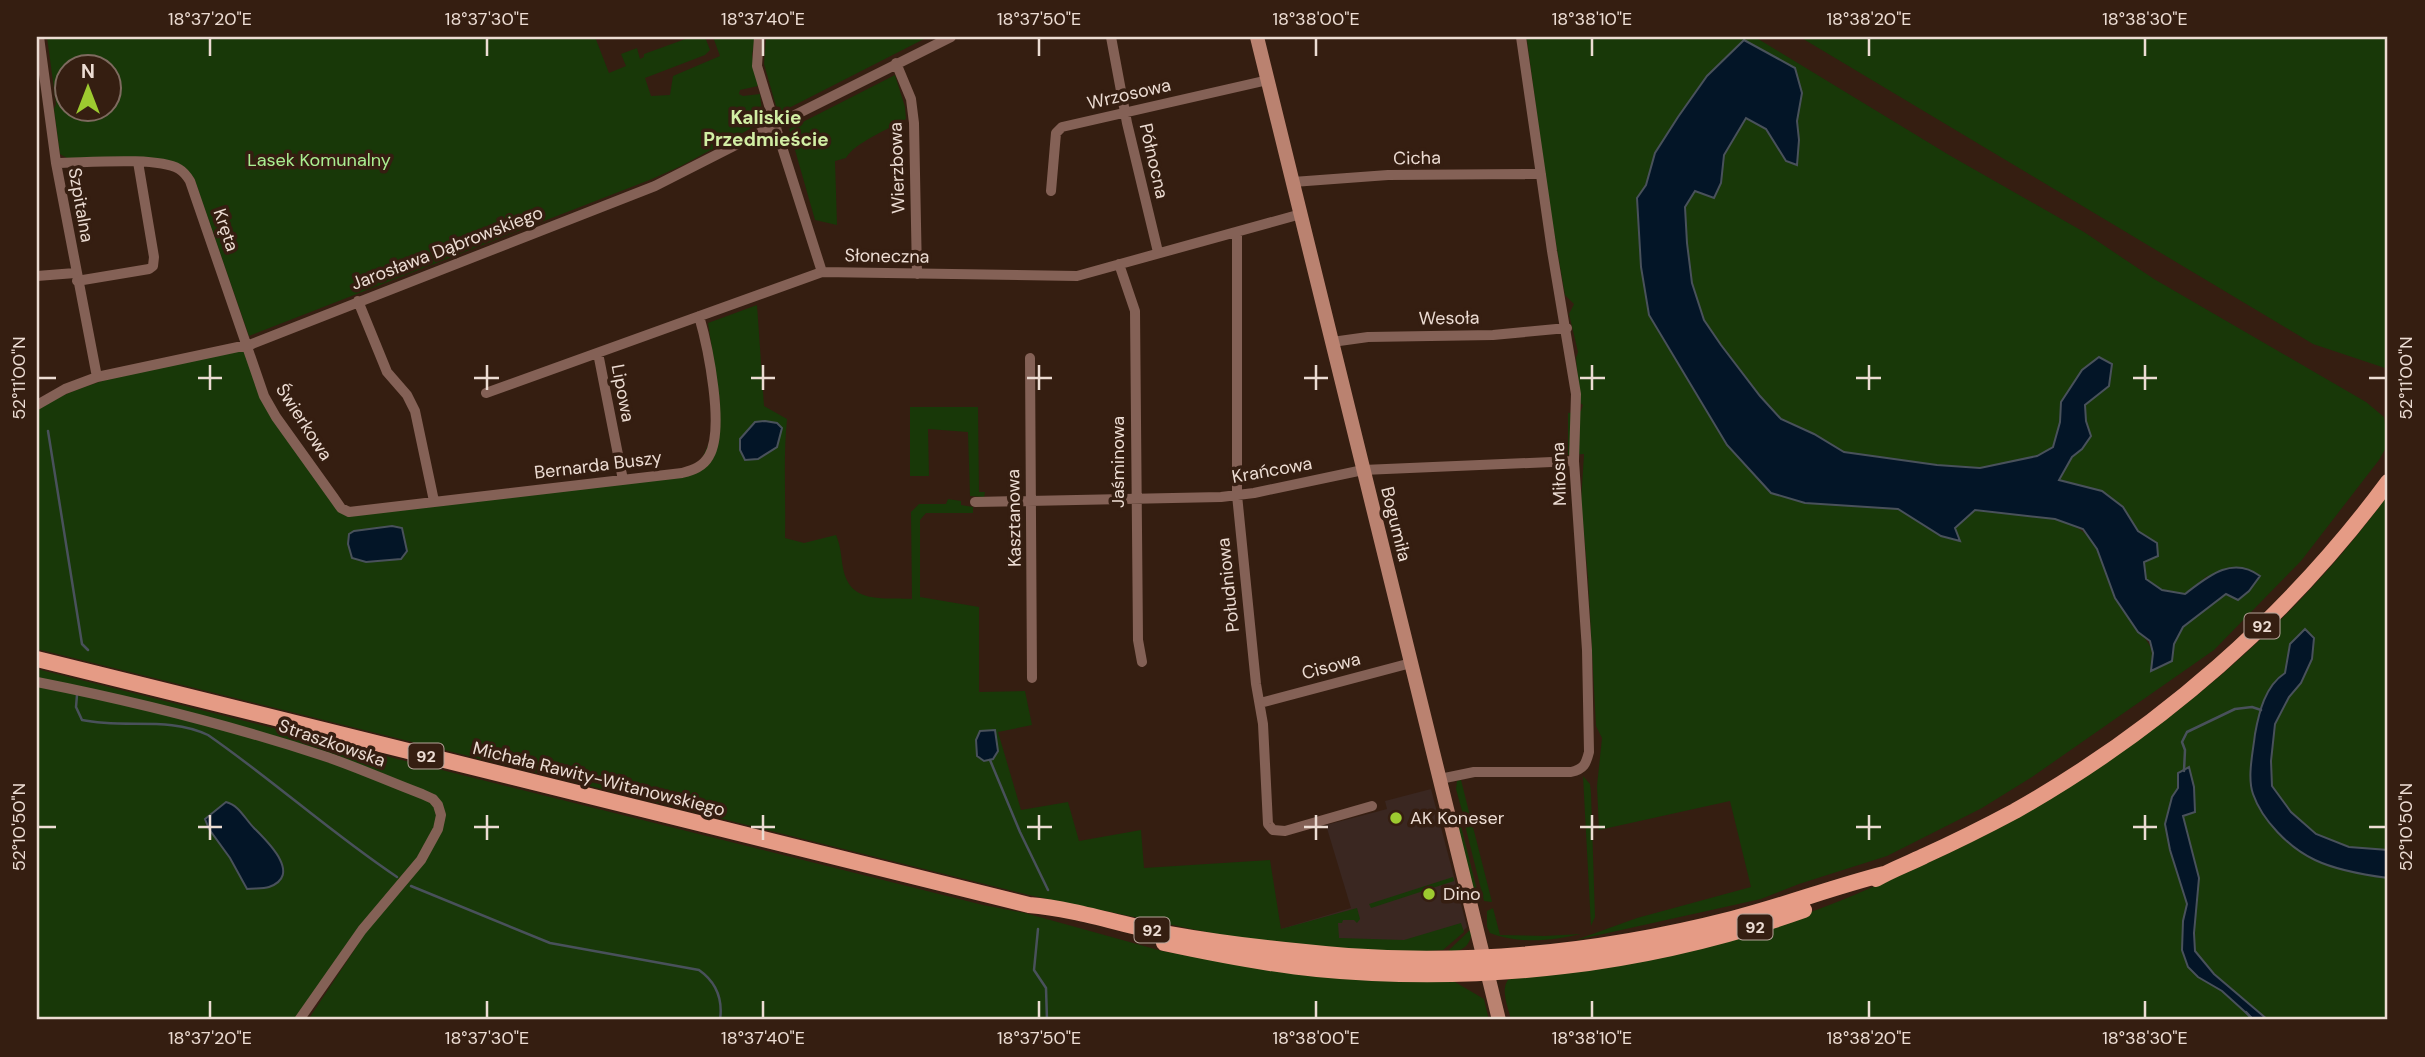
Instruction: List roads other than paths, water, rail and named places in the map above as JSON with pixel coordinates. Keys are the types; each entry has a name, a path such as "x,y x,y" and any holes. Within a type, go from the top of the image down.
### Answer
{"main road":[{"name":"92","path":"1884,874 1972,834 2035,799 2092,764 2166,710 2278,611 2345,538 2388,482"},
{"name":"Michała Rawity-Witanowskiego","path":"37,659 1029,905 1051,907 1166,933 1276,949 1541,968 1619,958 1697,943 1759,925 1855,890 1884,874"},
{"name":"Michała Rawity-Witanowskiego","path":"1485,964 1729,920 1884,874"}],"street":[{"name":"Szpitalna","path":"39,37 56,163 97,377"},
{"path":"759,37 757,66 822,272"},
{"name":"Jarosława Dąbrowskiego","path":"37,404 65,389 97,377 247,345 655,186 951,37"},
{"name":"Północna","path":"1111,37 1125,113 1158,252"},
{"name":"Bogumiła","path":"1257,37 1499,1020"},
{"name":"Miłosna","path":"1440,779 1474,772 1572,772 1581,770 1587,764 1587,650 1574,461 1576,394 1520,37"},
{"name":"Wierzbowa","path":"896,64 911,99 914,123 917,274"},
{"name":"Wrzosowa","path":"1051,191 1058,129 1268,80"},
{"name":"Kręta","path":"56,163 138,162 181,170 190,181 247,345"},
{"path":"37,276 76,277 149,269 153,266 154,257 138,162"},
{"name":"Cicha","path":"1293,183 1388,176 1541,174"},
{"name":"Słoneczna","path":"486,393 822,272 1077,276 1301,214"},
{"name":"Południowa","path":"1237,232 1237,495 1260,703 1269,827 1285,831 1372,806"},
{"name":"Jaśminowa","path":"1119,264 1135,311 1135,499 1138,640 1142,662"},
{"path":"358,302 387,372 407,395 415,411 434,501"},
{"name":"Bernarda Buszy","path":"345,510 366,511 623,480 690,471 705,463 715,438 716,416 707,345 699,316"},
{"name":"Wesoła","path":"1332,342 1368,337 1493,335 1567,328"},
{"name":"Świerkowa","path":"247,345 258,382 276,417 345,510"},
{"name":"Lipowa","path":"598,353 623,480"},
{"name":"Kasztanowa","path":"1030,358 1032,678"},
{"name":"Krańcowa","path":"975,502 1237,495 1363,470 1574,461"},
{"name":"Cisowa","path":"1260,703 1411,663"},
{"name":"Straszkowska","path":"37,682 81,690 291,746 422,794 433,799 438,805 441,824 421,860 362,930 299,1020"}],"water":[{"path":"1744,40 1795,68 1802,93 1797,121 1799,140 1797,165 1786,161 1766,129 1746,118 1724,155 1721,183 1714,198 1695,191 1685,207 1692,283 1704,320 1721,345 1781,419 1844,452 1980,468 2037,456 2053,447 2060,422 2061,402 2082,370 2099,357 2112,364 2109,386 2085,405 2091,436 2072,457 2059,480 2102,491 2123,507 2138,531 2157,543 2158,556 2144,562 2146,579 2162,590 2185,594 2211,575 2230,568 2250,570 2260,576 2238,600 2226,594 2183,627 2174,644 2172,661 2151,671 2153,653 2150,641 2138,632 2115,598 2097,549 2083,529 2055,519 1975,510 1955,528 1960,541 1941,536 1898,509 1805,503 1771,493 1727,445 1649,315 1641,267 1637,198 1646,185 1655,153 1678,117 1707,76"},
{"path":"755,422 777,423 782,428 777,447 758,459 745,460 740,450 740,439"},
{"path":"392,526 402,528 407,551 401,559 366,562 352,558 348,544 349,534"},
{"path":"2305,629 2314,638 2312,659 2301,683 2289,697 2275,724 2271,761 2272,786 2291,812 2316,834 2349,847 2388,850 2388,878 2341,869 2305,855 2286,841 2270,823 2253,794 2251,764 2261,708 2272,685 2285,673 2290,644"},
{"path":"995,730 998,751 993,759 984,761 977,756 976,740 980,731"},
{"path":"2189,767 2194,787 2195,812 2183,816 2199,878 2195,951 2214,974 2268,1020 2254,1020 2222,991 2198,977 2188,967 2182,950 2183,921 2187,904 2165,824 2172,797 2178,788 2178,773"},
{"path":"226,802 238,809 279,858 283,875 279,882 267,888 247,889 205,819"}],"waterway":[{"path":"48,431 82,644 88,650"},
{"path":"77,695 76,707 82,720 162,724 193,729 208,735 397,877"},
{"path":"2184,771 2185,750 2182,742 2187,732 2235,709 2252,707 2261,710"},
{"path":"990,760 1048,890"},
{"path":"411,886 550,943 699,970 710,980 717,992 720,1020"},
{"path":"1038,929 1034,970 1046,988 1047,1020"},
{"path":"2246,1012 2253,1020"}],"place":[{"name":"AK Koneser","path":"1396,818"},
{"name":"Dino","path":"1429,894"}],"district":[{"name":"Kaliskie Przedmieście","path":"766,128"}],"park label":[{"name":"Lasek Komunalny","path":"319,160"}]}
